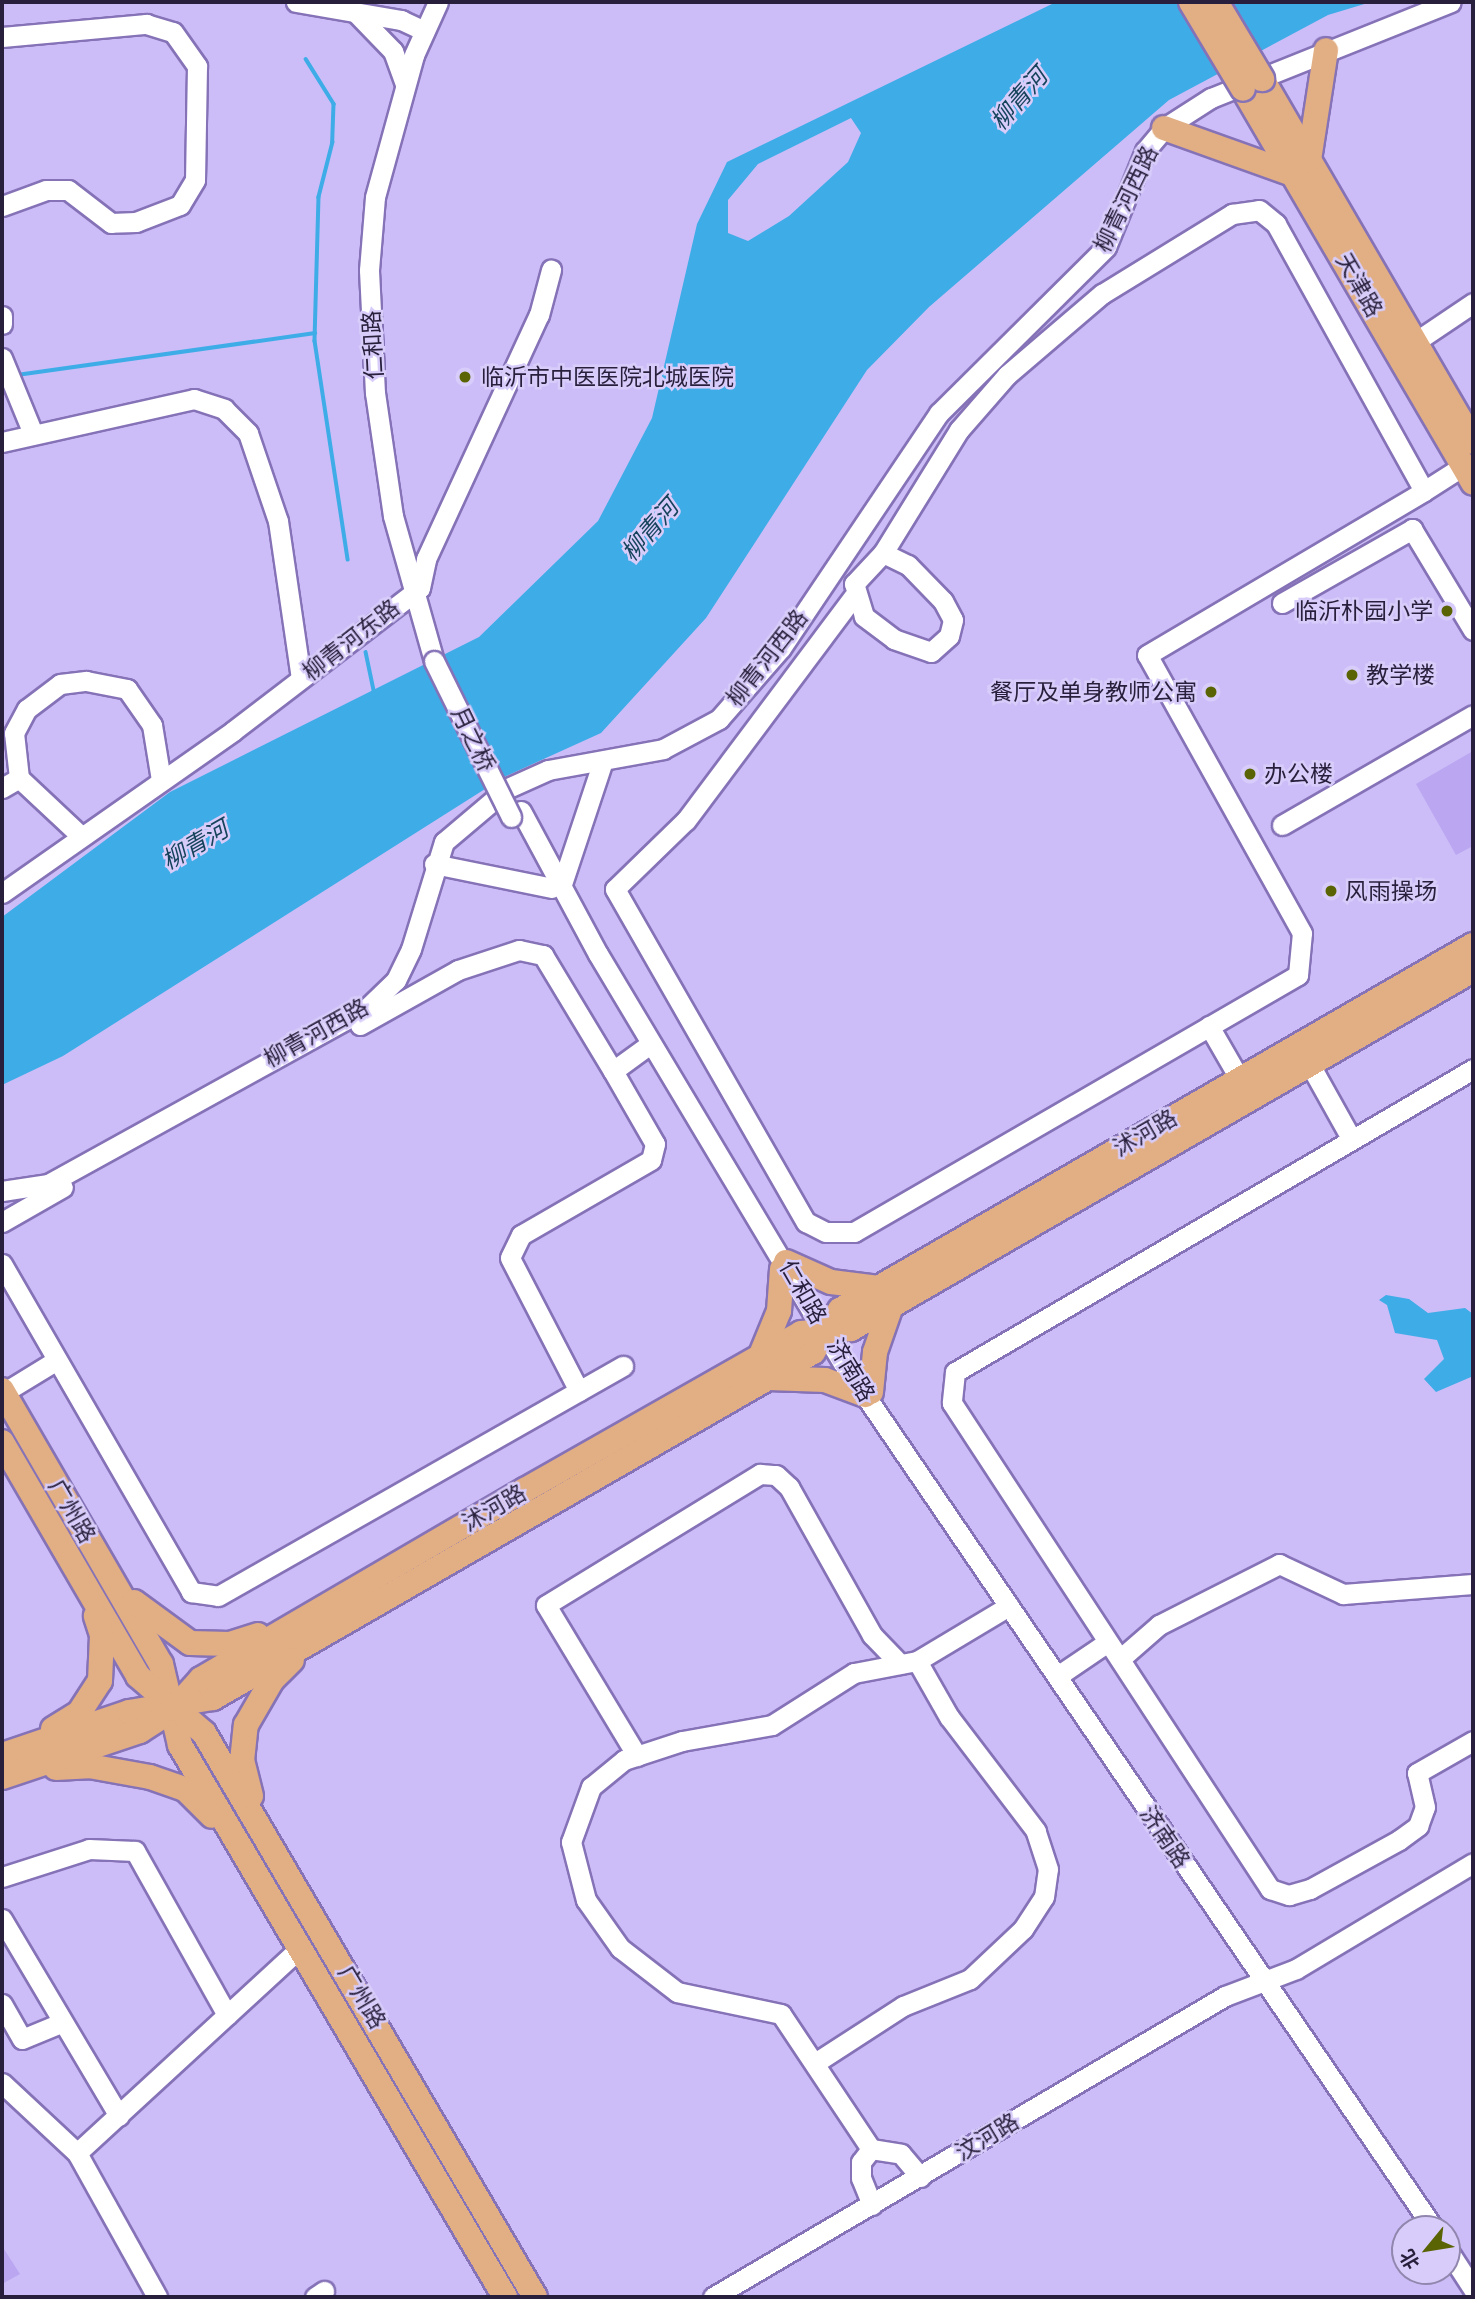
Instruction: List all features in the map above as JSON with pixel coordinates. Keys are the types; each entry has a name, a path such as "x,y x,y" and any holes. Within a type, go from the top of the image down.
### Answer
{"main road":[{"path":"1191,2 1252,84"},
{"path":"1216,2 1252,84"},
{"path":"1164,128 1302,168 1326,50"},
{"name":"天津路","path":"1252,84 1302,168 1415,342 1473,442"},
{"name":"天津路","path":"1302,168 1468,474"},
{"name":"沭河路","path":"885,1297 1239,1078 1473,945"},
{"name":"沭河路","path":"2,1755 17,1765 140,1731 174,1709 213,1698 309,1628 763,1368 813,1352 841,1310 885,1297 1473,970"},
{"path":"784,1266 885,1297 868,1394 825,1380 763,1368 779,1311 784,1266"},
{"name":"广州路","path":"3,1392 161,1664 174,1709 180,1745 505,2297"},
{"name":"广州路","path":"2,1442 138,1676 204,1733 535,2297"},
{"path":"113,1581 157,1624 190,1643 230,1644 309,1628"},
{"path":"17,1765 79,1713 100,1681 102,1634 86,1586"},
{"path":"258,1824 242,1761 246,1725 272,1680 309,1628"},
{"path":"17,1765 89,1766 162,1781 185,1789 237,1841"}],"street":[{"path":"296,2 353,12 425,31"},
{"name":"仁和路","path":"417,589 388,446 376,271 382,198 431,2"},
{"name":"仁和路","path":"437,658 382,447 369,271 375,197 405,84 438,2"},
{"name":"柳青河西路","path":"2,1191 48,1184 367,1008 396,980 411,949 434,864 444,842 508,788 548,770 663,749 719,719 781,648 939,413 1106,247 1145,151 1164,128 1211,97 1451,2"},
{"path":"353,12 393,51 405,84"},
{"path":"2,37 146,24 173,32 197,66 195,180 180,205 136,222 111,223 68,190 46,190 2,206"},
{"path":"1424,491 1276,224 1259,210 1232,214 1102,294 1007,375 959,430 883,553 861,574 853,597 686,820 615,888 806,1222 826,1233 854,1232 1298,975 1302,933 1147,655 1424,491 1468,474"},
{"name":"柳青河东路","path":"2,893 301,678 417,589 426,559 539,315 551,271"},
{"path":"1415,342 1473,303"},
{"path":"2,316 2,324"},
{"path":"2,358 32,431"},
{"path":"2,442 32,431 194,399 224,409 248,433 278,521 301,678"},
{"path":"1282,603 1412,529 1466,600 1473,631"},
{"path":"853,597 864,616 894,639 931,652 949,636 953,620 943,601 908,565 883,553"},
{"path":"839,558 861,574"},
{"name":"月之桥","path":"437,658 516,814"},
{"path":"81,836 19,778 13,733 27,709 60,684 86,681 127,689 152,726 161,780"},
{"path":"1282,825 1473,715"},
{"path":"434,864 556,888 603,761"},
{"path":"2,788 19,778"},
{"name":"仁和路","path":"516,814 646,1047 826,1331"},
{"name":"仁和路","path":"556,888 784,1266"},
{"path":"2,1222 458,970 519,950 542,955 655,1144 651,1160 521,1235 510,1258 579,1391"},
{"path":"1209,1026 1239,1078"},
{"path":"613,1070 646,1047"},
{"path":"1309,1063 1352,1138"},
{"path":"1473,1069 955,1373 952,1403 1257,1874 1289,1895 1337,1876 1418,1826 1425,1807 1417,1773 1473,1741"},
{"path":"2,1264 191,1592 218,1595 623,1366"},
{"name":"济南路","path":"826,1331 1263,1982 1288,2008 1425,2215"},
{"path":"3,1392 57,1360"},
{"name":"济南路","path":"868,1394 1062,1673 1263,1982 1278,2014 1415,2215"},
{"path":"637,1756 546,1605 760,1474 776,1475 789,1487 872,1635 908,1662 1036,1831 1048,1869 1044,1897 1023,1930 970,1979 903,2006 818,2061"},
{"path":"1119,1659 1159,1625 1279,1564 1343,1594 1473,1584"},
{"path":"920,2177 901,2154 871,2149 818,2061 782,2014 677,1992 620,1948 586,1900 571,1842 591,1787 637,1756 772,1725 854,1673 908,1662 1009,1606"},
{"path":"1062,1673 1108,1642"},
{"path":"2,1877 89,1849 135,1852 228,2015"},
{"name":"汶河路","path":"726,2297 1232,2007 1289,1959 1473,1853"},
{"name":"汶河路","path":"713,2297 1225,1996 1296,1969 1473,1863"},
{"path":"2,1919 61,2023 119,2116"},
{"path":"77,2153 300,1947"},
{"path":"2,2004 22,2039 61,2023"},
{"path":"2,2083 77,2153 158,2297"},
{"path":"871,2149 861,2162 861,2178 872,2205"},
{"path":"1461,2271 1473,2289"},
{"path":"1461,2282 1471,2297"}],"shaded area":[{"path":"1473,751 1473,846 1456,855 1416,784"},
{"path":"2,2246 20,2274 2,2284"}],"water":[{"name":"柳青河","path":"1056,2 1371,2 1328,15 1169,100 929,307 867,370 706,618 601,733 504,777 63,1056 2,1085 2,917 170,792 479,637 598,521 652,418 697,224 727,162","holes":["851,118 861,133 848,162 789,216 748,241 728,233 728,200 758,164"]},
{"path":"1386,1295 1409,1299 1428,1313 1465,1308 1473,1314 1471,1377 1436,1392 1424,1379 1444,1359 1437,1340 1395,1333 1387,1305 1379,1300"}],"waterway":[{"path":"306,59 334,104 333,142 319,197 315,341 348,560"},
{"path":"17,375 315,333"},
{"path":"366,652 375,695"}],"place":[{"name":"临沂市中医医院北城医院","path":"465,377"},
{"name":"临沂朴园小学","path":"1447,611"},
{"name":"教学楼","path":"1352,675"},
{"name":"餐厅及单身教师公寓","path":"1211,692"},
{"name":"办公楼","path":"1250,774"},
{"name":"风雨操场","path":"1331,891"}]}
